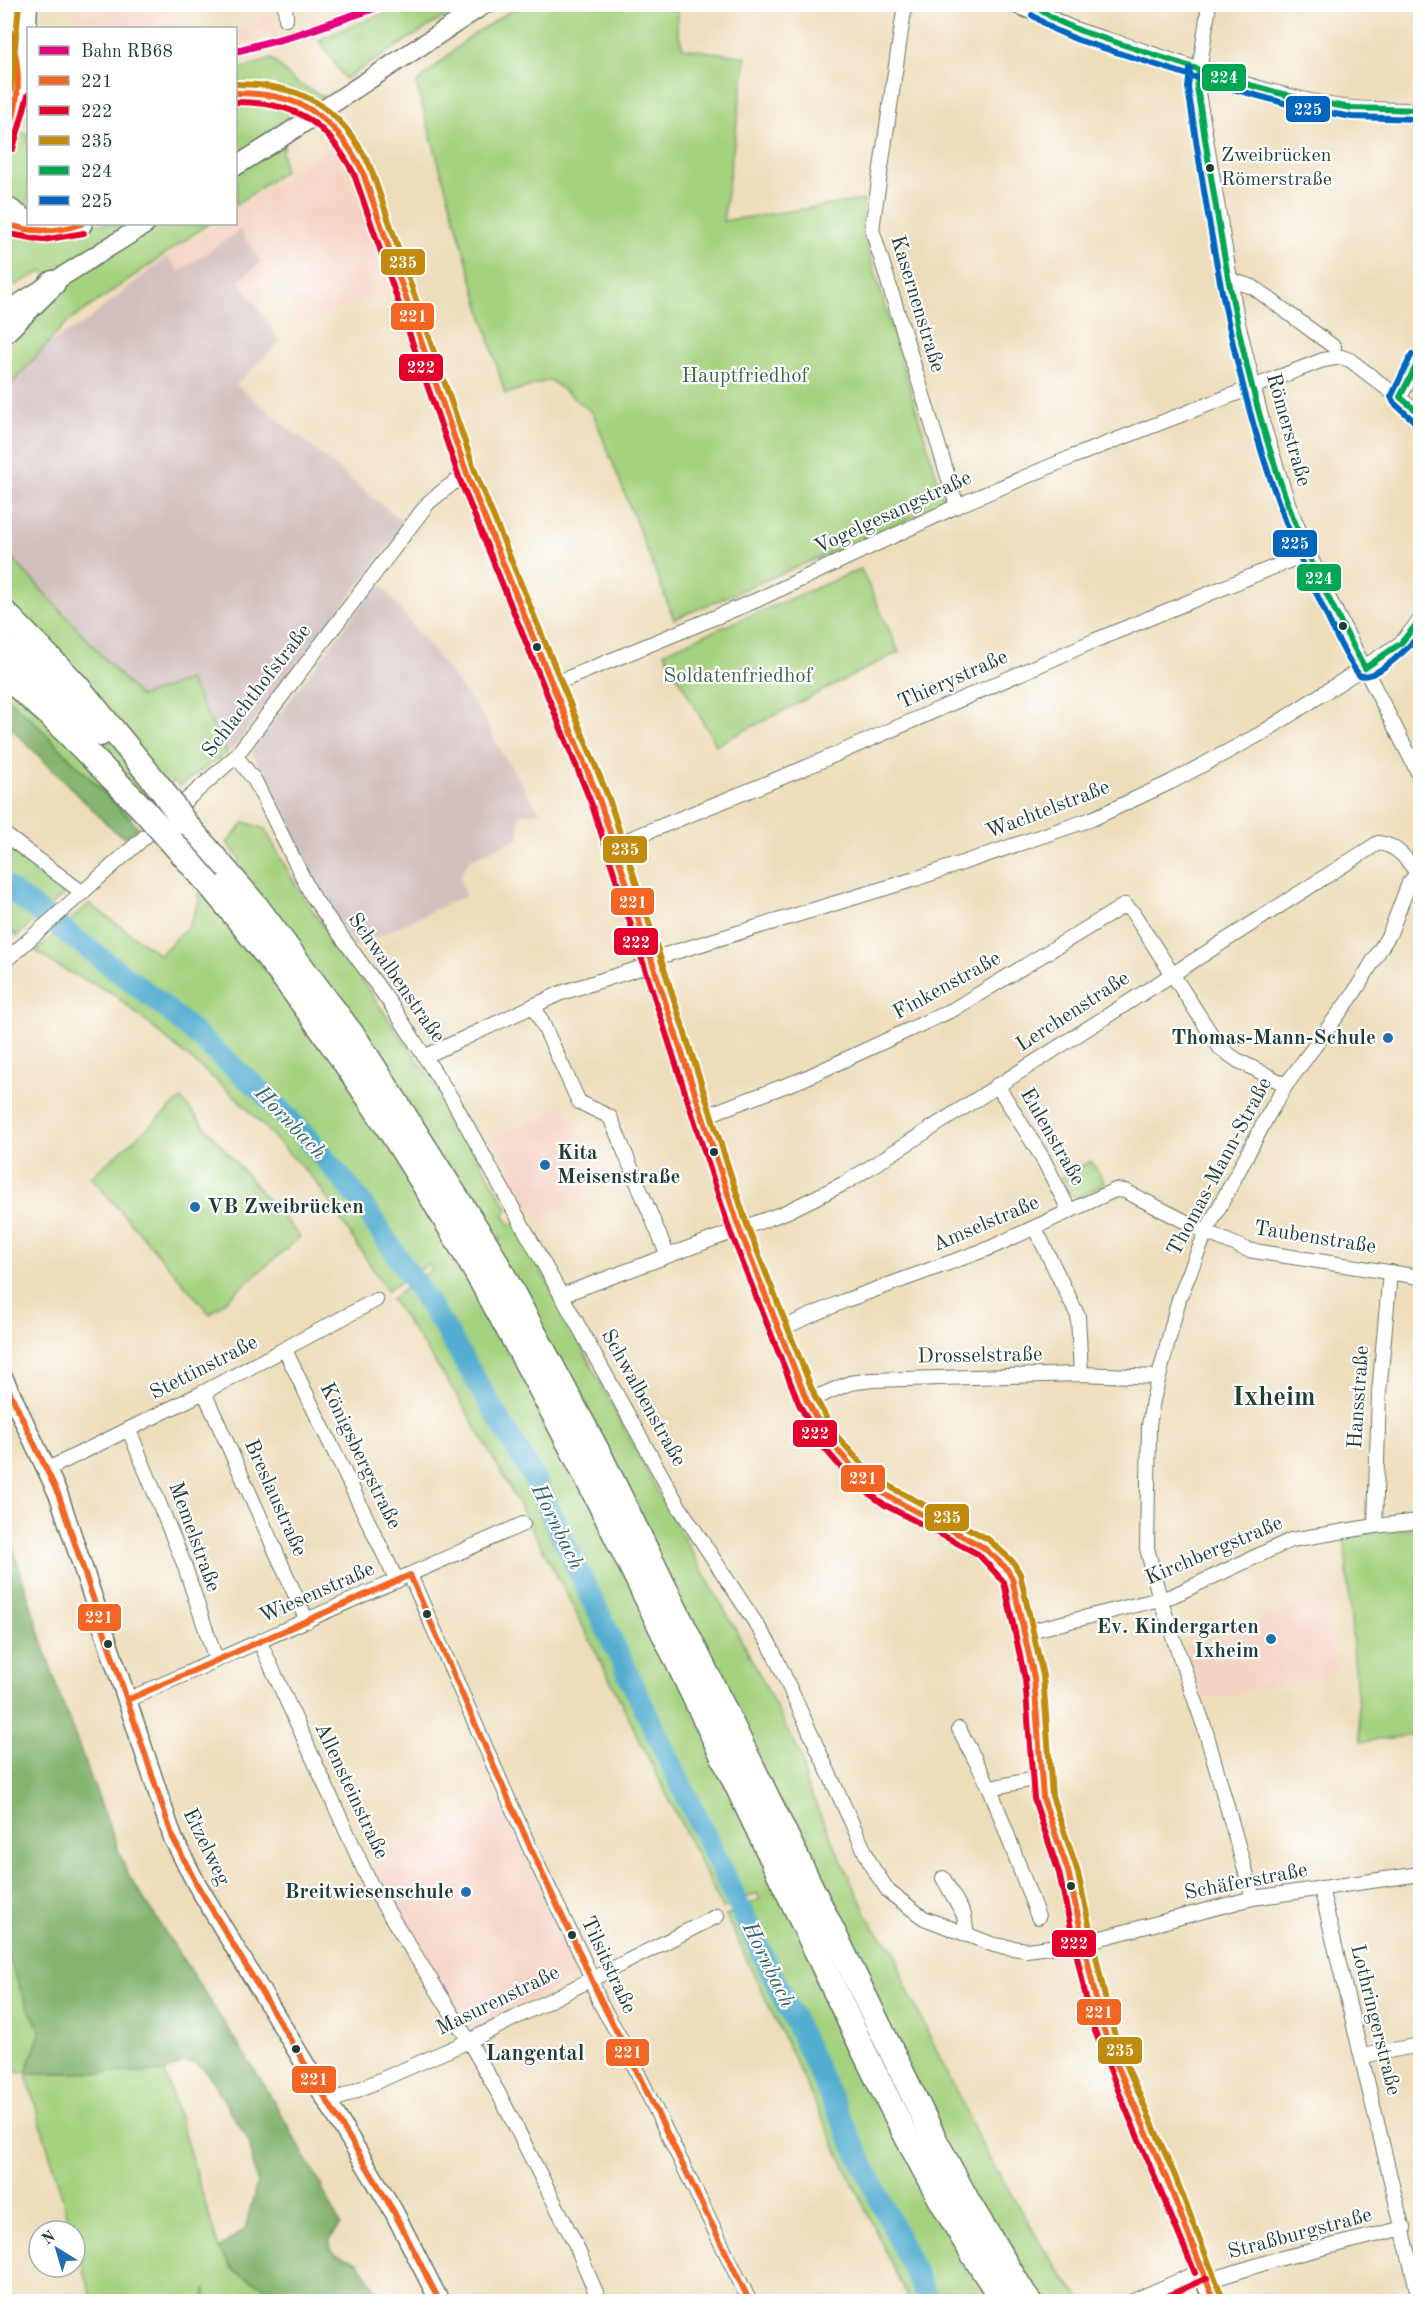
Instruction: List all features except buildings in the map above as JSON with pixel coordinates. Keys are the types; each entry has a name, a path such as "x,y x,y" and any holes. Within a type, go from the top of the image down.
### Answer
{"highway":[{"path":"4,331 53,283"},
{"path":"4,612 77,686 154,797"},
{"path":"4,646 85,720 154,797 218,878"},
{"path":"4,675 184,822 218,878 338,1051 459,1219 600,1456 935,2140 968,2202 1029,2301"},
{"path":"479,1253 577,1459 917,2155 1004,2301"}],"main road":[{"path":"237,93 271,94 313,110 344,137 354,153 468,477 554,684 615,845 739,1228 807,1401 828,1439 860,1476 889,1497 983,1547 1006,1568 1017,1593 1034,1678 1040,1778 1048,1814 1068,1871 1082,1943 1111,2051 1215,2301"},
{"path":"4,206 27,220"},
{"path":"4,223 24,229 36,225"}],"street":[{"path":"8,138 22,81 22,57 28,4"},
{"path":"285,4 286,19"},
{"path":"237,165 484,4"},
{"name":"Kasernenstraße","path":"904,4 873,229 957,506"},
{"path":"1017,4 1029,9 1040,6 1048,17 1074,28 1199,70 1331,105 1420,110"},
{"name":"Römerstraße","path":"1209,4 1206,41 1197,87 1230,280 1253,387 1275,468 1308,553 1420,776"},
{"path":"4,10 22,57"},
{"path":"4,313 144,225"},
{"path":"1230,280 1253,287 1334,348"},
{"name":"Vogelgesangstraße","path":"554,684 757,600 957,506 1323,360 1341,357 1359,366 1400,397"},
{"path":"1420,358 1400,397 1420,414"},
{"name":"Schlachthofstraße","path":"7,955 26,943 236,756 429,502 453,483 468,477"},
{"name":"Thierystraße","path":"615,845 807,767 1096,640 1308,553"},
{"name":"Wachtelstraße","path":"426,1056 534,1005 588,983 926,876 1092,819 1222,756 1365,669 1401,643 1420,620"},
{"name":"Schwalbenstraße","path":"236,756 255,781 312,896 426,1056 517,1211 678,1505 770,1645 882,1883 911,1911 994,1945 1026,1950 1082,1943"},
{"path":"4,834 78,897"},
{"name":"Lerchenstraße","path":"562,1295 667,1254 786,1212 831,1191 1378,843 1389,844 1397,849 1419,872"},
{"name":"Thomas-Mann-Straße","path":"1253,1898 1205,1729 1160,1599 1148,1548 1146,1529 1149,1425 1158,1377 1179,1299 1206,1232 1286,1085 1359,984 1390,933 1404,893 1419,872"},
{"name":"Finkenstraße","path":"702,1117 803,1079 954,1009 1120,906 1125,905 1133,913 1172,973"},
{"path":"1172,973 1220,1047 1237,1060 1286,1085"},
{"path":"534,1005 579,1102 610,1117 667,1254"},
{"name":"Eulenstraße","path":"997,1085 1042,1157 1069,1210"},
{"name":"Amselstraße","path":"778,1330 844,1300 947,1265 1035,1228 1103,1193 1125,1191 1206,1232"},
{"path":"1035,1228 1078,1316 1081,1374"},
{"name":"Taubenstraße","path":"1206,1232 1248,1250 1420,1277"},
{"name":"Hansstraße","path":"1375,1526 1379,1393 1390,1272"},
{"name":"Stettinstraße","path":"48,1469 129,1431 376,1300"},
{"name":"Königsbergstraße","path":"285,1350 404,1578"},
{"name":"Drosselstraße","path":"807,1401 850,1383 872,1380 1081,1374 1158,1377"},
{"name":"Etzelweg","path":"4,1379 48,1469 71,1530 173,1838 196,1883 394,2211 440,2301"},
{"name":"Breslaustraße","path":"204,1392 307,1621"},
{"name":"Memelstraße","path":"129,1431 184,1564 216,1660"},
{"name":"Kirchbergstraße","path":"1026,1632 1160,1599 1291,1540 1420,1521"},
{"name":"Wiesenstraße","path":"127,1700 523,1524"},
{"name":"Tilsitstraße","path":"404,1578 586,1965 590,1979 750,2301"},
{"name":"Allensteinstraße","path":"260,1642 370,1883 469,2041 575,2242 600,2301"},
{"path":"959,1729 990,1788 1038,1917"},
{"path":"990,1788 1040,1778"},
{"name":"Schäferstraße","path":"1082,1943 1253,1898 1420,1874"},
{"path":"944,1878 964,1915 967,1935"},
{"name":"Lothringerstraße","path":"1321,1888 1420,2301"},
{"name":"Masurenstraße","path":"328,2103 469,2041 717,1916"},
{"path":"1362,2056 1420,2045"},
{"name":"Straßburgstraße","path":"1131,2301 1205,2275 1404,2228"}],"shaded area":[{"path":"74,5 166,5 186,27 75,27"},
{"path":"267,12 279,33 237,45 237,30 250,27"},
{"path":"332,145 395,289 300,322 284,276 253,300 239,279 261,262 179,272 167,256 214,225 237,225 237,209"},
{"path":"240,230 261,262 239,280 280,341 236,385 405,524 234,747 191,776 5,576 5,375 37,349 82,325 167,256 179,272"},
{"path":"379,582 483,716 501,752 540,812 519,814 519,838 469,860 460,877 465,896 355,947 313,881 252,751"},
{"name":"Kita Meisenstraße","path":"564,1104 578,1135 573,1138 593,1192 537,1220 494,1138"},
{"name":"Ev. Kindergarten Ixheim","path":"1324,1596 1336,1673 1205,1700 1187,1649"},
{"name":"Breitwiesenschule","path":"501,1804 578,1970 576,1977 470,2030 462,2026 371,1860"}],"green space":[{"path":"405,4 463,5 345,79 319,40"},
{"name":"Hauptfriedhof","path":"521,4 679,5 677,29 683,48 746,57 723,221 864,200 863,233 945,504 674,619 593,413 550,380 505,394 416,84 468,38"},
{"path":"272,59 295,82 323,96 273,128 285,148 282,150 284,171 237,204 237,70"},
{"path":"5,128 27,134 27,225 207,225 65,324 5,391 5,344 61,294 43,271 5,290"},
{"path":"4,549 140,697 189,680 227,753 179,786 174,781 130,818 5,696"},
{"name":"Soldatenfriedhof","path":"861,569 899,652 716,745 664,652"},
{"path":"5,696 34,722 139,828 125,837 114,831 5,722"},
{"path":"245,822 265,829 299,891 442,1095 508,1209 503,1214 509,1224 516,1224 798,1749 805,1782 868,1917 877,1932 894,1949 905,1985 985,2151 1046,2252 1082,2301 909,2301 726,1916 760,1899 757,1893 723,1909 603,1667 509,1487 456,1395 391,1299 432,1269 429,1264 387,1291 317,1183 238,1099 112,993 59,967 36,951 89,904 160,955 190,924 200,898 197,895 241,860 227,843","holes":["482,1206 501,1239 456,1266 436,1232"]},
{"path":"5,844 65,893 17,936 5,926"},
{"name":"VB Zweibrücken","path":"181,1099 300,1237 210,1314 91,1177"},
{"path":"1091,1161 1105,1183 1078,1198 1069,1194 1061,1177"},
{"path":"5,1523 58,1691 127,1873 266,2088 319,2181 340,2225 329,2241 333,2251 339,2256 358,2262 384,2301 291,2301 234,2271 219,2249 245,2229 257,2183 249,2141 206,2071 195,2063 183,2063 165,2072 26,2073 41,2031 27,2006 4,1946"},
{"path":"1420,1527 1420,1734 1361,1742 1344,1536"},
{"path":"4,1946 27,2006 41,2031 26,2073 5,2071"},
{"path":"165,2072 219,2249 291,2301 206,2301 206,2288 204,2301 89,2301 92,2298 86,2279 87,2219 69,2219 26,2073"}],"waterway":[{"name":"Hornbach","path":"4,885 155,999 261,1091 305,1135 359,1199 441,1322 534,1478 929,2302"}],"rail line":[{"name":"RB68","path":"237,51 296,35 386,4"}],"transit line":[{"name":"235","path":"4,113 11,90 19,4"},
{"name":"224","path":"1037,8 1081,31 1228,79 1305,100 1352,108 1420,110"},
{"name":"221","path":"4,12 14,47 18,78 15,110 4,145"},
{"name":"225","path":"1032,15 1053,29 1078,40 1226,87 1302,108 1352,117 1420,119"},
{"name":"225","path":"1190,69 1188,88 1219,279 1232,342 1266,466 1287,526 1334,632 1359,675 1366,676 1383,668 1401,654 1420,634"},
{"name":"224","path":"1199,70 1197,87 1238,328 1262,422 1294,521 1339,620 1365,668 1401,643 1420,620"},
{"name":"235","path":"237,84 281,89 300,94 317,103 346,128 370,166 476,474 609,799 747,1225 815,1397 835,1434 866,1469 894,1489 988,1539 1013,1562 1020,1574 1043,1676 1052,1796 1077,1869 1109,2016 1119,2048 1175,2176 1223,2299"},
{"name":"221","path":"237,93 278,97 312,110 339,134 362,170 468,477 600,802 739,1228 807,1401 828,1439 860,1476 889,1497 983,1547 1006,1568 1012,1578 1034,1678 1043,1798 1068,1871 1100,2018 1111,2051 1167,2180 1215,2302"},
{"name":"222","path":"13,149 27,99"},
{"name":"222","path":"237,102 276,106 307,118 332,140 354,174 460,480 592,805 730,1231 799,1404 821,1444 854,1483 885,1505 978,1554 1004,1582 1025,1679 1034,1799 1059,1873 1091,2021 1195,2273"},
{"name":"221","path":"4,223 23,229 42,231 77,225"},
{"name":"222","path":"4,233 43,240 84,233"},
{"name":"225","path":"1412,354 1391,397 1394,403 1414,421"},
{"name":"224","path":"1420,358 1400,397 1420,414"},
{"name":"221","path":"4,1380 59,1496 173,1838 196,1883 394,2212 440,2302"},
{"name":"221","path":"127,1700 410,1575 507,1796 600,1998 750,2302"},
{"name":"222","path":"1154,2302 1207,2278"}],"place":[{"name":"Zweibrücken Römerstraße","path":"1210,168"},
{"name":"Thomas-Mann-Schule","path":"1388,1038"},
{"name":"Kita Meisenstraße","path":"545,1165"},
{"name":"VB Zweibrücken","path":"195,1207"},
{"name":"Ev. Kindergarten Ixheim","path":"1271,1639"},
{"name":"Breitwiesenschule","path":"466,1892"}],"district":[{"name":"Ixheim","path":"1274,1397"},
{"name":"Langental","path":"535,2054"}]}
